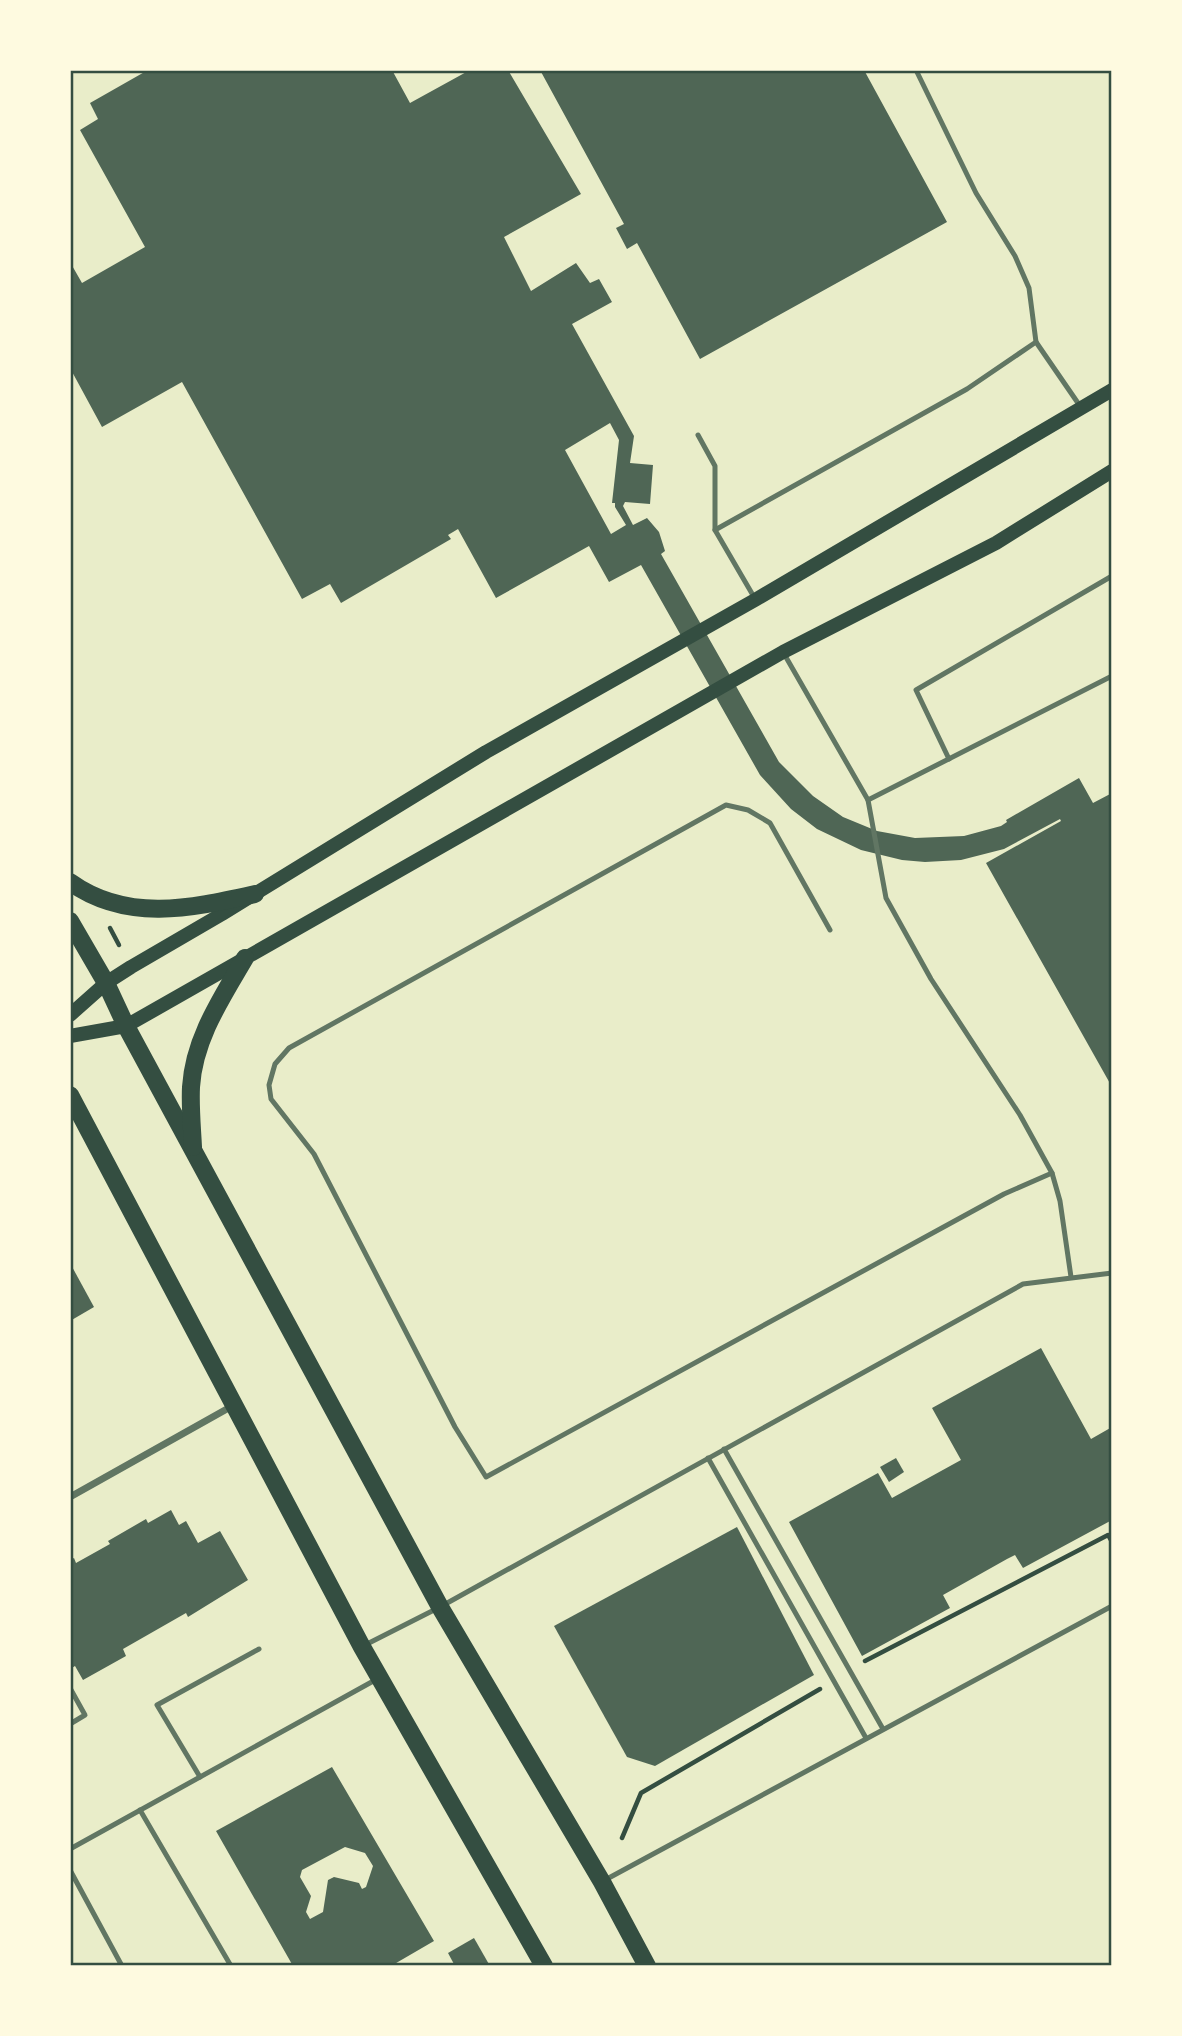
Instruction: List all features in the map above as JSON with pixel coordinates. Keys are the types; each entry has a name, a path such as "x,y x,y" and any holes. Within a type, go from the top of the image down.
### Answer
{"main road":[{"path":"70,1015 106,983 486,752 755,600 1112,390"},
{"path":"70,1036 127,1026 783,652 996,543 1112,471"},
{"path":"70,882 101,898 151,909 187,909 255,894"},
{"path":"70,921 106,983 193,1150 440,1607 602,1882 647,1966"},
{"path":"193,1150 191,1086 199,1046 210,1018 245,958"},
{"path":"70,1096 362,1647 544,1966"}],"street":[{"path":"70,1497 235,1405"}],"lane":[{"path":"916,70 976,194 1020,267 1029,288 1036,342 1081,408"},
{"path":"715,530 967,389 1036,342"},
{"path":"698,435 715,466 715,530 755,600"},
{"path":"949,759 916,690 1112,576"},
{"path":"783,652 868,800 886,898 931,979 1020,1115 1052,1173 1060,1201 1071,1277"},
{"path":"868,800 1112,676"},
{"path":"830,930 770,824 748,810 726,805 289,1048 275,1064 269,1084 271,1099 314,1154 455,1427 486,1477 1004,1194 1052,1173"},
{"path":"362,1647 440,1607 1023,1284 1112,1273"},
{"path":"724,1449 883,1729"},
{"path":"708,1458 866,1738"},
{"path":"602,1882 1112,1606"},
{"path":"200,1777 157,1705 259,1649"},
{"path":"70,1849 380,1678"},
{"path":"70,1688 85,1715 70,1724"},
{"path":"140,1810 231,1966"},
{"path":"70,1870 122,1966"}],"path":[{"path":"862,1663 1108,1535 1112,1542"},
{"path":"622,1838 641,1793 820,1689"}],"building":[{"path":"148,70 392,70 410,103 470,70 508,70 581,194 504,237 531,291 576,263 590,283 599,279 612,302 572,324 634,436 630,463 653,465 650,504 625,502 623,506 633,525 647,518 659,532 665,551 661,554 779,762 813,796 843,817 877,831 915,838 964,836 1001,826 1006,820 1079,778 1093,803 1112,793 1112,1087 986,863 1061,821 1060,819 1004,849 961,860 902,860 861,850 817,829 791,809 760,775 641,565 609,582 589,546 496,598 458,529 448,535 451,539 341,603 330,584 302,599 182,382 102,427 70,368 70,262 82,283 145,247 80,130 98,119 90,103","holes":["610,423 619,440 612,503 615,503 626,525 611,534 565,450"]},
{"path":"540,70 864,70 947,222 700,359 637,243 627,249 616,228 624,224"},
{"path":"70,1263 94,1307 70,1321"},
{"path":"1041,1348 1091,1439 1112,1427 1112,1520 1023,1568 1015,1555 1007,1559 943,1595 950,1608 862,1656 789,1522 878,1473 892,1498 961,1460 932,1408"},
{"path":"896,1458 904,1472 889,1482 880,1467"},
{"path":"171,1510 179,1525 186,1521 198,1543 220,1531 248,1580 188,1617 186,1613 123,1649 126,1656 83,1680 75,1666 70,1669 70,1560 74,1558 76,1563 146,1519 148,1523"},
{"path":"737,1527 814,1675 655,1766 627,1757 554,1626"},
{"path":"332,1767 434,1941 391,1966 293,1966 216,1831","holes":["345,1847 365,1853 373,1866 366,1887 362,1889 359,1883 334,1877 328,1880 323,1912 310,1919 306,1912 311,1896 300,1877 302,1870"]},
{"path":"474,1938 490,1966 455,1966 448,1953"}]}
